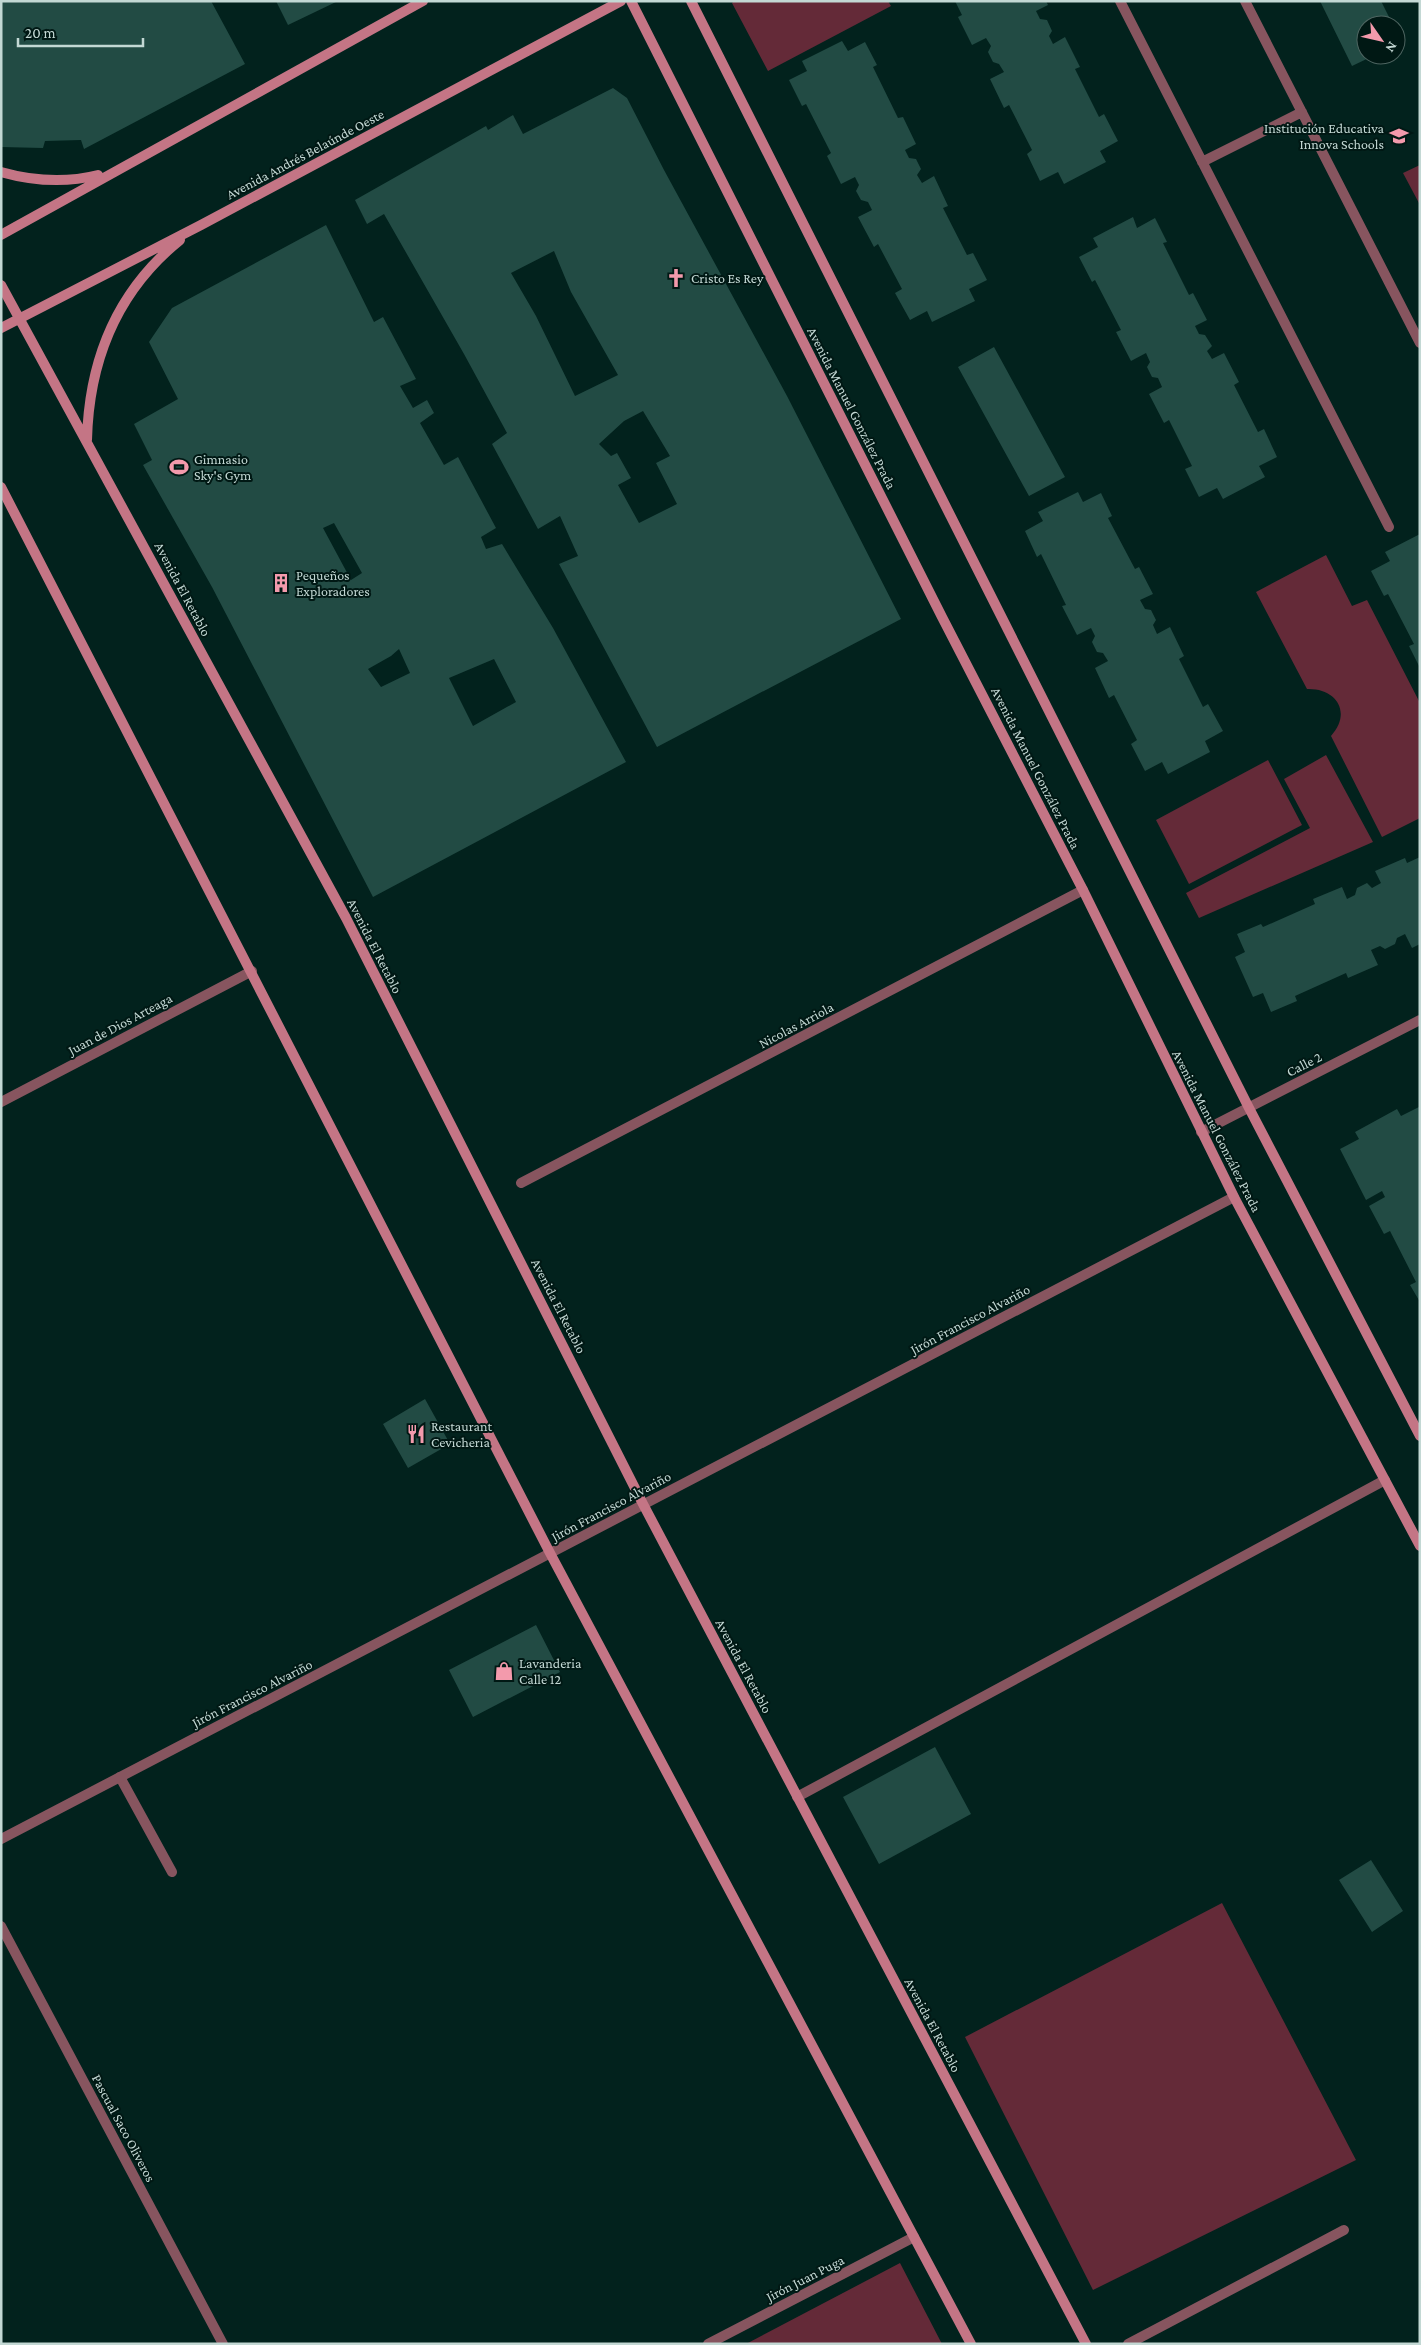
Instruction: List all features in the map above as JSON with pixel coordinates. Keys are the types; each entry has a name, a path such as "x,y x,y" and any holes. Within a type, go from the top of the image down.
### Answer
{"main road":[{"path":"1,235 111,172 423,1"},
{"name":"Avenida Andrés Belaúnde Oeste","path":"1,328 201,225 621,1"},
{"name":"Avenida Manuel González Prada","path":"631,1 942,617 1084,890 1234,1197 1420,1546"},
{"path":"691,1 1249,1108 1420,1436"},
{"path":"1,172 38,180 63,181 111,172"},
{"path":"87,441 92,384 103,348 122,306 138,282 157,260 201,225"},
{"name":"Avenida El Retablo","path":"1,285 346,918 644,1504 1086,2344"},
{"path":"1,487 252,971 550,1553 971,2344"},
{"path":"1,500 16,516"}],"street":[{"path":"1120,1 1389,527"},
{"path":"1245,1 1420,343"},
{"path":"1202,162 1302,112"},
{"name":"Nicolas Arriola","path":"521,1183 1084,890"},
{"name":"Juan de Dios Arteaga","path":"1,1102 252,971"},
{"name":"Calle 2","path":"1201,1132 1420,1020"},
{"name":"Jirón Francisco Alvariño","path":"1,1839 1234,1197"},
{"path":"797,1797 1386,1480"},
{"path":"120,1777 172,1872"},
{"name":"Pascual Saco Oliveros","path":"1,1926 223,2344"},
{"path":"1128,2344 1344,2230"},
{"name":"Jirón Juan Puga","path":"708,2344 914,2237"}],"shaded area":[{"path":"734,1 888,1 891,6 768,71 732,3"},
{"path":"1420,165 1420,205 1403,173"},
{"path":"1326,555 1352,606 1367,600 1420,703 1420,818 1382,837 1331,736 1340,719 1341,711 1338,704 1333,697 1326,693 1307,689 1256,592"},
{"path":"1326,755 1373,842 1199,918 1186,893 1310,828 1284,779"},
{"path":"1268,760 1302,825 1189,884 1156,820"},
{"path":"1222,1903 1356,2160 1093,2290 965,2037"},
{"path":"900,2263 942,2344 746,2344"}],"building":[{"path":"1,1 211,1 245,64 84,149 81,140 45,141 43,148 1,147"},
{"path":"276,1 338,1 288,25"},
{"path":"955,1 1046,1 1048,5 1036,11 1040,19 1047,20 1052,31 1049,36 1053,44 1065,37 1080,67 1075,69 1099,117 1104,114 1118,141 1100,151 1106,162 1064,184 1058,172 1040,181 1027,154 1032,150 1009,105 1004,108 990,79 1004,72 999,64 993,62 988,52 991,46 986,38 972,45 958,17 962,15"},
{"path":"1320,1 1381,1 1388,15 1356,15 1356,64 1352,66"},
{"path":"842,41 848,51 865,42 877,65 873,67 898,118 903,117 916,144 905,150 909,158 916,159 921,169 917,175 922,183 934,176 948,206 943,208 967,255 973,253 987,280 969,289 975,301 932,322 927,311 910,320 895,293 902,289 878,244 874,247 858,217 872,210 868,202 861,200 856,191 859,185 855,177 841,184 827,156 831,153 806,104 802,106 789,80 807,71 802,61"},
{"path":"613,88 627,98 787,396 901,619 657,747 559,564 578,556 560,516 538,529 492,444 507,433 464,354 384,214 367,224 355,200 486,126 488,130 513,115 523,134","holes":["554,251 571,292 618,375 575,396 536,316 511,273","643,411 670,456 656,463 677,504 639,523 618,485 631,478 617,453 611,456 599,444 624,421"]},
{"path":"1133,217 1137,228 1155,218 1167,242 1163,243 1189,295 1193,293 1207,320 1195,326 1199,334 1205,335 1212,346 1207,351 1212,359 1224,353 1239,382 1234,385 1258,432 1264,429 1277,457 1259,466 1265,477 1223,499 1217,488 1199,497 1185,469 1192,466 1169,420 1164,423 1149,394 1162,387 1158,378 1152,377 1147,367 1150,362 1146,353 1131,361 1116,332 1121,330 1095,280 1092,282 1079,257 1098,247 1093,238"},
{"path":"326,225 374,322 383,317 416,379 400,386 413,408 427,400 434,413 420,423 444,465 458,457 496,528 481,537 486,549 502,544 553,628 626,762 373,897 212,587 143,465 152,460 134,424 178,399 149,342 172,308","holes":["334,523 362,573 351,580 323,528","399,649 410,673 381,687 368,669 391,656","494,659 516,702 473,726 449,678"]},
{"path":"994,347 1065,477 1029,496 958,367"},
{"path":"1078,492 1083,502 1101,493 1112,516 1108,518 1135,569 1139,567 1153,594 1140,600 1145,609 1151,610 1156,620 1153,625 1157,634 1170,627 1184,656 1179,659 1203,707 1208,704 1223,731 1205,741 1210,752 1168,774 1162,762 1145,771 1131,744 1137,740 1114,695 1109,698 1095,668 1108,661 1103,653 1097,652 1092,642 1095,636 1091,628 1077,635 1062,606 1066,605 1041,554 1037,557 1025,531 1043,521 1038,512"},
{"path":"1420,534 1420,668 1409,646 1414,644 1388,594 1384,596 1371,571 1390,561 1385,552"},
{"path":"1420,857 1420,944 1412,948 1405,934 1397,938 1395,944 1385,949 1380,946 1371,950 1378,965 1348,978 1346,973 1295,996 1297,1001 1271,1012 1263,993 1253,997 1235,957 1245,952 1237,934 1261,924 1263,927 1315,904 1313,899 1342,887 1347,899 1355,895 1357,888 1367,883 1372,888 1381,883 1375,871 1405,858 1407,863"},
{"path":"1419,1107 1420,1302 1410,1285 1416,1282 1390,1231 1384,1234 1369,1206 1385,1197 1382,1191 1366,1200 1340,1149 1359,1139 1355,1132 1397,1109 1401,1116"},
{"name":"Restaurant Cevicheria","path":"425,1399 450,1444 408,1468 383,1424"},
{"name":"Lavanderia Calle 12","path":"536,1625 560,1672 473,1717 449,1670"},
{"path":"935,1747 971,1814 879,1864 843,1797"},
{"path":"1371,1860 1403,1911 1372,1932 1339,1880"}],"place":[{"name":"Institución Educativa Innova Schools","path":"1399,136"},
{"name":"Cristo Es Rey","path":"676,278"},
{"name":"Gimnasio Sky's Gym","path":"179,467"},
{"name":"Pequeños Exploradores","path":"281,583"},
{"name":"Restaurant Cevicheria","path":"416,1434"},
{"name":"Lavanderia Calle 12","path":"504,1671"}]}
